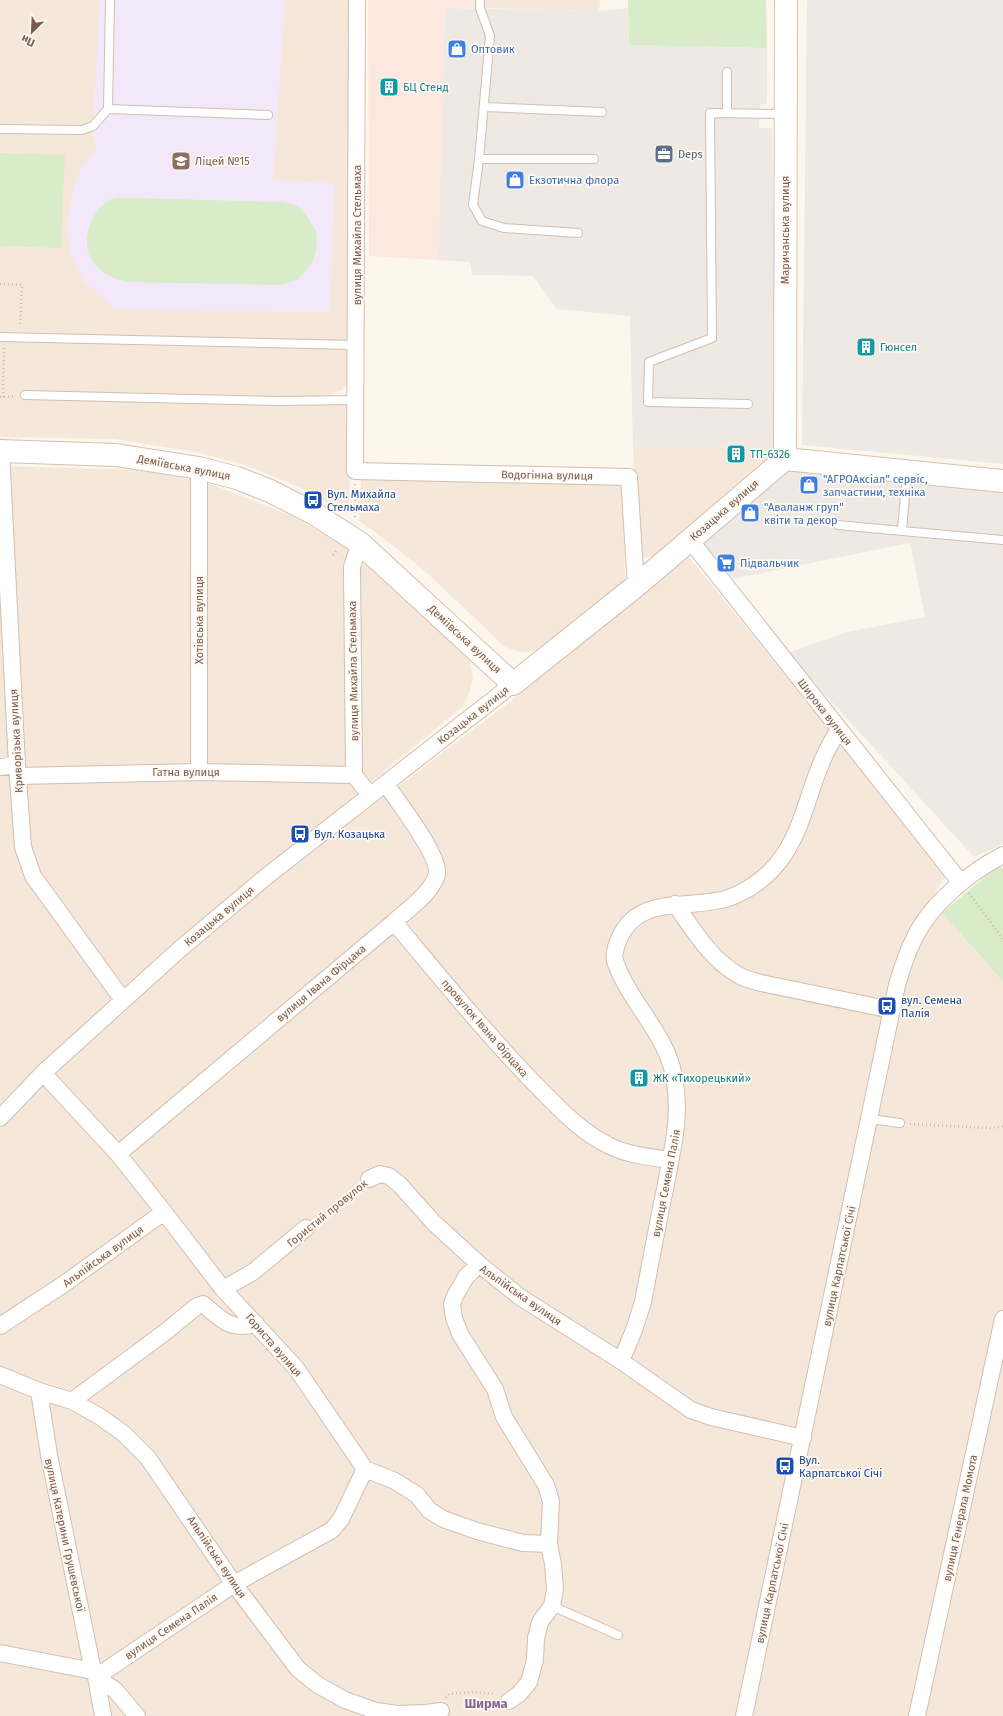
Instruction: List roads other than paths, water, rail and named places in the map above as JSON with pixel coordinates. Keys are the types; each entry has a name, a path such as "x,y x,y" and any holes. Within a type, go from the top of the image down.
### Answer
{"street":[{"name":"вулиця Михайла Стельмаха","path":"355,471 357,0"},
{"name":"Маричанська вулиця","path":"785,459 786,0"},
{"name":"Деміївська вулиця","path":"0,451 116,455 199,468 237,478 270,491 313,513 360,543 513,684"},
{"name":"Криворізька вулиця","path":"0,451 17,770 23,847 33,876 123,1000"},
{"path":"785,459 1003,481"},
{"name":"Козацька вулиця","path":"2,1113 42,1073 123,1000 267,876 636,586 785,459"},
{"name":"Хотівська вулиця","path":"199,468 200,772"},
{"name":"Водогінна вулиця","path":"355,471 629,477 636,586"},
{"name":"Широка вулиця","path":"690,540 839,730 962,883"},
{"name":"вулиця Михайла Стельмаха","path":"354,775 352,566 360,543"},
{"name":"вулиця Семена Палія","path":"621,1361 634,1330 643,1302 677,1128 677,1097 674,1074 665,1048 614,960 617,947 625,930 638,915 659,907 675,904 703,904 736,895 766,876 779,863 792,842 824,757 839,730"},
{"name":"Гатна вулиця","path":"0,767 17,770 354,775"},
{"path":"354,775 370,795"},
{"name":"вулиця Івана Фірцака","path":"118,1154 394,922 425,894 433,884 437,873 432,856 418,831 386,784"},
{"name":"вулиця Карпатської Січі","path":"744,1716 897,985 904,961 914,938 929,914 962,883 1003,854"},
{"path":"675,904 708,951 740,977 760,984 892,1010"},
{"name":"провулок Івана Фірцака","path":"394,922 506,1055 556,1105 586,1132 608,1145 633,1154 670,1160"},
{"name":"Гориста вулиця","path":"42,1073 118,1154 223,1289 296,1368 365,1469"},
{"name":"Гористий провулок","path":"369,1179 380,1174 389,1176 400,1185 434,1223 479,1264"},
{"name":"Альпійська вулиця","path":"0,1326 64,1284 164,1212"},
{"name":"Гористий провулок","path":"223,1289 253,1272 306,1228"},
{"name":"Альпійська вулиця","path":"509,1701 519,1694 529,1682 535,1660 536,1638 540,1622 552,1606 555,1589 553,1564 549,1544 551,1501 546,1485 504,1417 496,1389 460,1334 454,1318 452,1304 456,1294 466,1277 479,1264 520,1297 621,1361 691,1410 711,1417 803,1438"},
{"path":"72,1401 164,1333 197,1306 203,1304 225,1322 233,1325 244,1327 256,1324"},
{"name":"вулиця Генерала Момота","path":"917,1716 1002,1327"},
{"name":"Альпійська вулиця","path":"0,1375 39,1391 72,1401 99,1416 123,1433 148,1458 234,1584 298,1669 318,1686 345,1700 376,1711 398,1715 433,1712"},
{"name":"вулиця Катерини Грушевської","path":"39,1391 49,1455 103,1716"},
{"path":"365,1469 401,1484 417,1495 430,1510 443,1519 477,1531 522,1543 549,1544"},
{"name":"вулиця Семена Палія","path":"95,1674 234,1584 332,1530 341,1519 365,1469"},
{"path":"0,1652 95,1674 114,1690 137,1716"}],"lane":[{"path":"0,129 82,130 93,126 108,109 110,0"},
{"path":"480,0 480,8 490,36 480,159 473,205 482,221 504,228 578,233"},
{"path":"726,72 727,113"},
{"path":"484,107 602,112"},
{"path":"108,109 268,115"},
{"path":"748,404 648,402 649,362 712,338 710,113 785,114"},
{"path":"480,159 594,160"},
{"path":"2,337 356,345"},
{"path":"25,395 278,401 356,400"},
{"path":"902,531 907,472"},
{"path":"838,525 1003,540"},
{"path":"870,1119 900,1123"},
{"path":"552,1606 618,1635"}],"place":[{"name":"Оптовик","path":"457,49"},
{"name":"БЦ Стенд","path":"389,87"},
{"name":"Deps","path":"664,154"},
{"name":"Ліцей №15","path":"181,161"},
{"name":"Екзотична флора","path":"515,180"},
{"name":"Гюнсел","path":"866,347"},
{"name":"ТП-6326","path":"736,454"},
{"name":"\"АГРОАксіал\" сервіс, запчастини, техніка","path":"809,485"},
{"name":"Вул. Михайла Стельмаха","path":"313,500"},
{"name":"\"Аваланж груп\" квіти та декор","path":"750,513"},
{"name":"Підвальчик","path":"726,563"},
{"name":"Вул. Козацька","path":"300,834"},
{"name":"вул. Семена Палія","path":"887,1006"},
{"name":"ЖК «Тихорецький»","path":"639,1078"},
{"name":"Вул. Карпатської Січі","path":"785,1466"}],"district":[{"name":"Ширма","path":"486,1703"}]}
